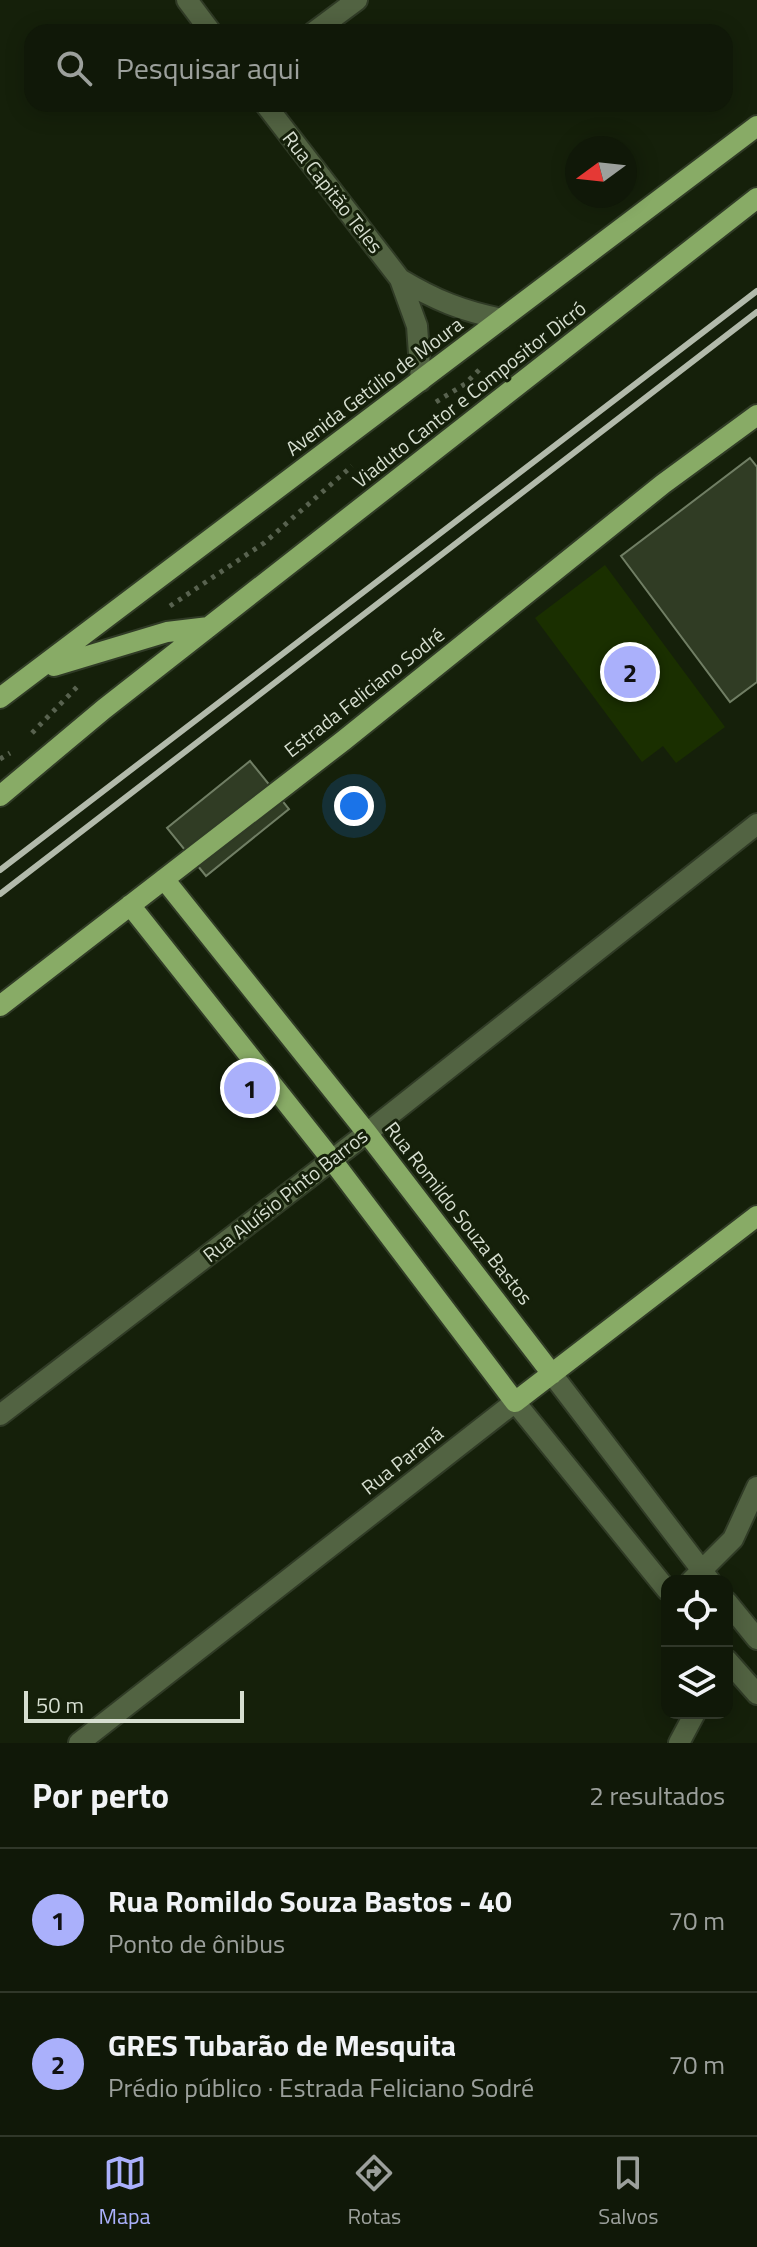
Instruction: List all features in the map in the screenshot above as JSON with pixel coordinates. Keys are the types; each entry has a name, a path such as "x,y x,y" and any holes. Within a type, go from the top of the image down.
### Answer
{"main road":[{"name":"Avenida Getúlio de Moura","path":"0,698 749,132"},
{"name":"Viaduto Cantor e Compositor Dicró","path":"212,627 757,198"},
{"name":"Estrada Feliciano Sodré","path":"0,1006 355,731 663,484 757,415"},
{"name":"Avenida Getúlio de Moura","path":"35,673 156,635 212,627"},
{"path":"0,796 104,709 212,627"},
{"name":"Rua Romildo Souza Bastos","path":"164,879 367,1133 552,1374"},
{"path":"130,905 332,1160 515,1402"},
{"name":"Rua Paraná","path":"515,1402 757,1216"}],"street":[{"path":"325,24 357,0"},
{"path":"194,3 206,24"},
{"name":"Rua Capitão Teles","path":"271,112 400,279 417,326 421,381"},
{"name":"Rua Capitão Teles","path":"400,279 435,300 466,312 502,319"},
{"name":"Rua Aluísio Pinto Barros","path":"0,1415 367,1133 757,824"},
{"name":"Rua Romildo Souza Bastos","path":"552,1374 699,1575"},
{"path":"515,1402 661,1583"},
{"name":"Rua Paraná","path":"79,1743 515,1402"},
{"path":"703,1575 733,1539 757,1487"},
{"path":"733,1609 757,1639"},
{"path":"733,1667 757,1694"},
{"path":"679,1743 692,1719"}],"path":[{"path":"428,408 465,384 484,364"},
{"path":"165,609 264,543 360,458"},
{"path":"30,735 84,681"},
{"path":"0,759 12,751"}],"green space":[{"path":"605,565 725,727 676,763 663,746 642,762 535,618"}],"building":[{"path":"750,458 757,467 757,682 730,702 621,556"},
{"path":"250,761 289,809 206,876 167,828"}],"railway":[{"path":"0,870 757,291"},
{"path":"0,894 757,312"}],"place":[{"name":"GRES Tubarão de Mesquita","path":"630,672"},
{"name":"Rua Romildo Souza Bastos - 40","path":"250,1088"}]}
